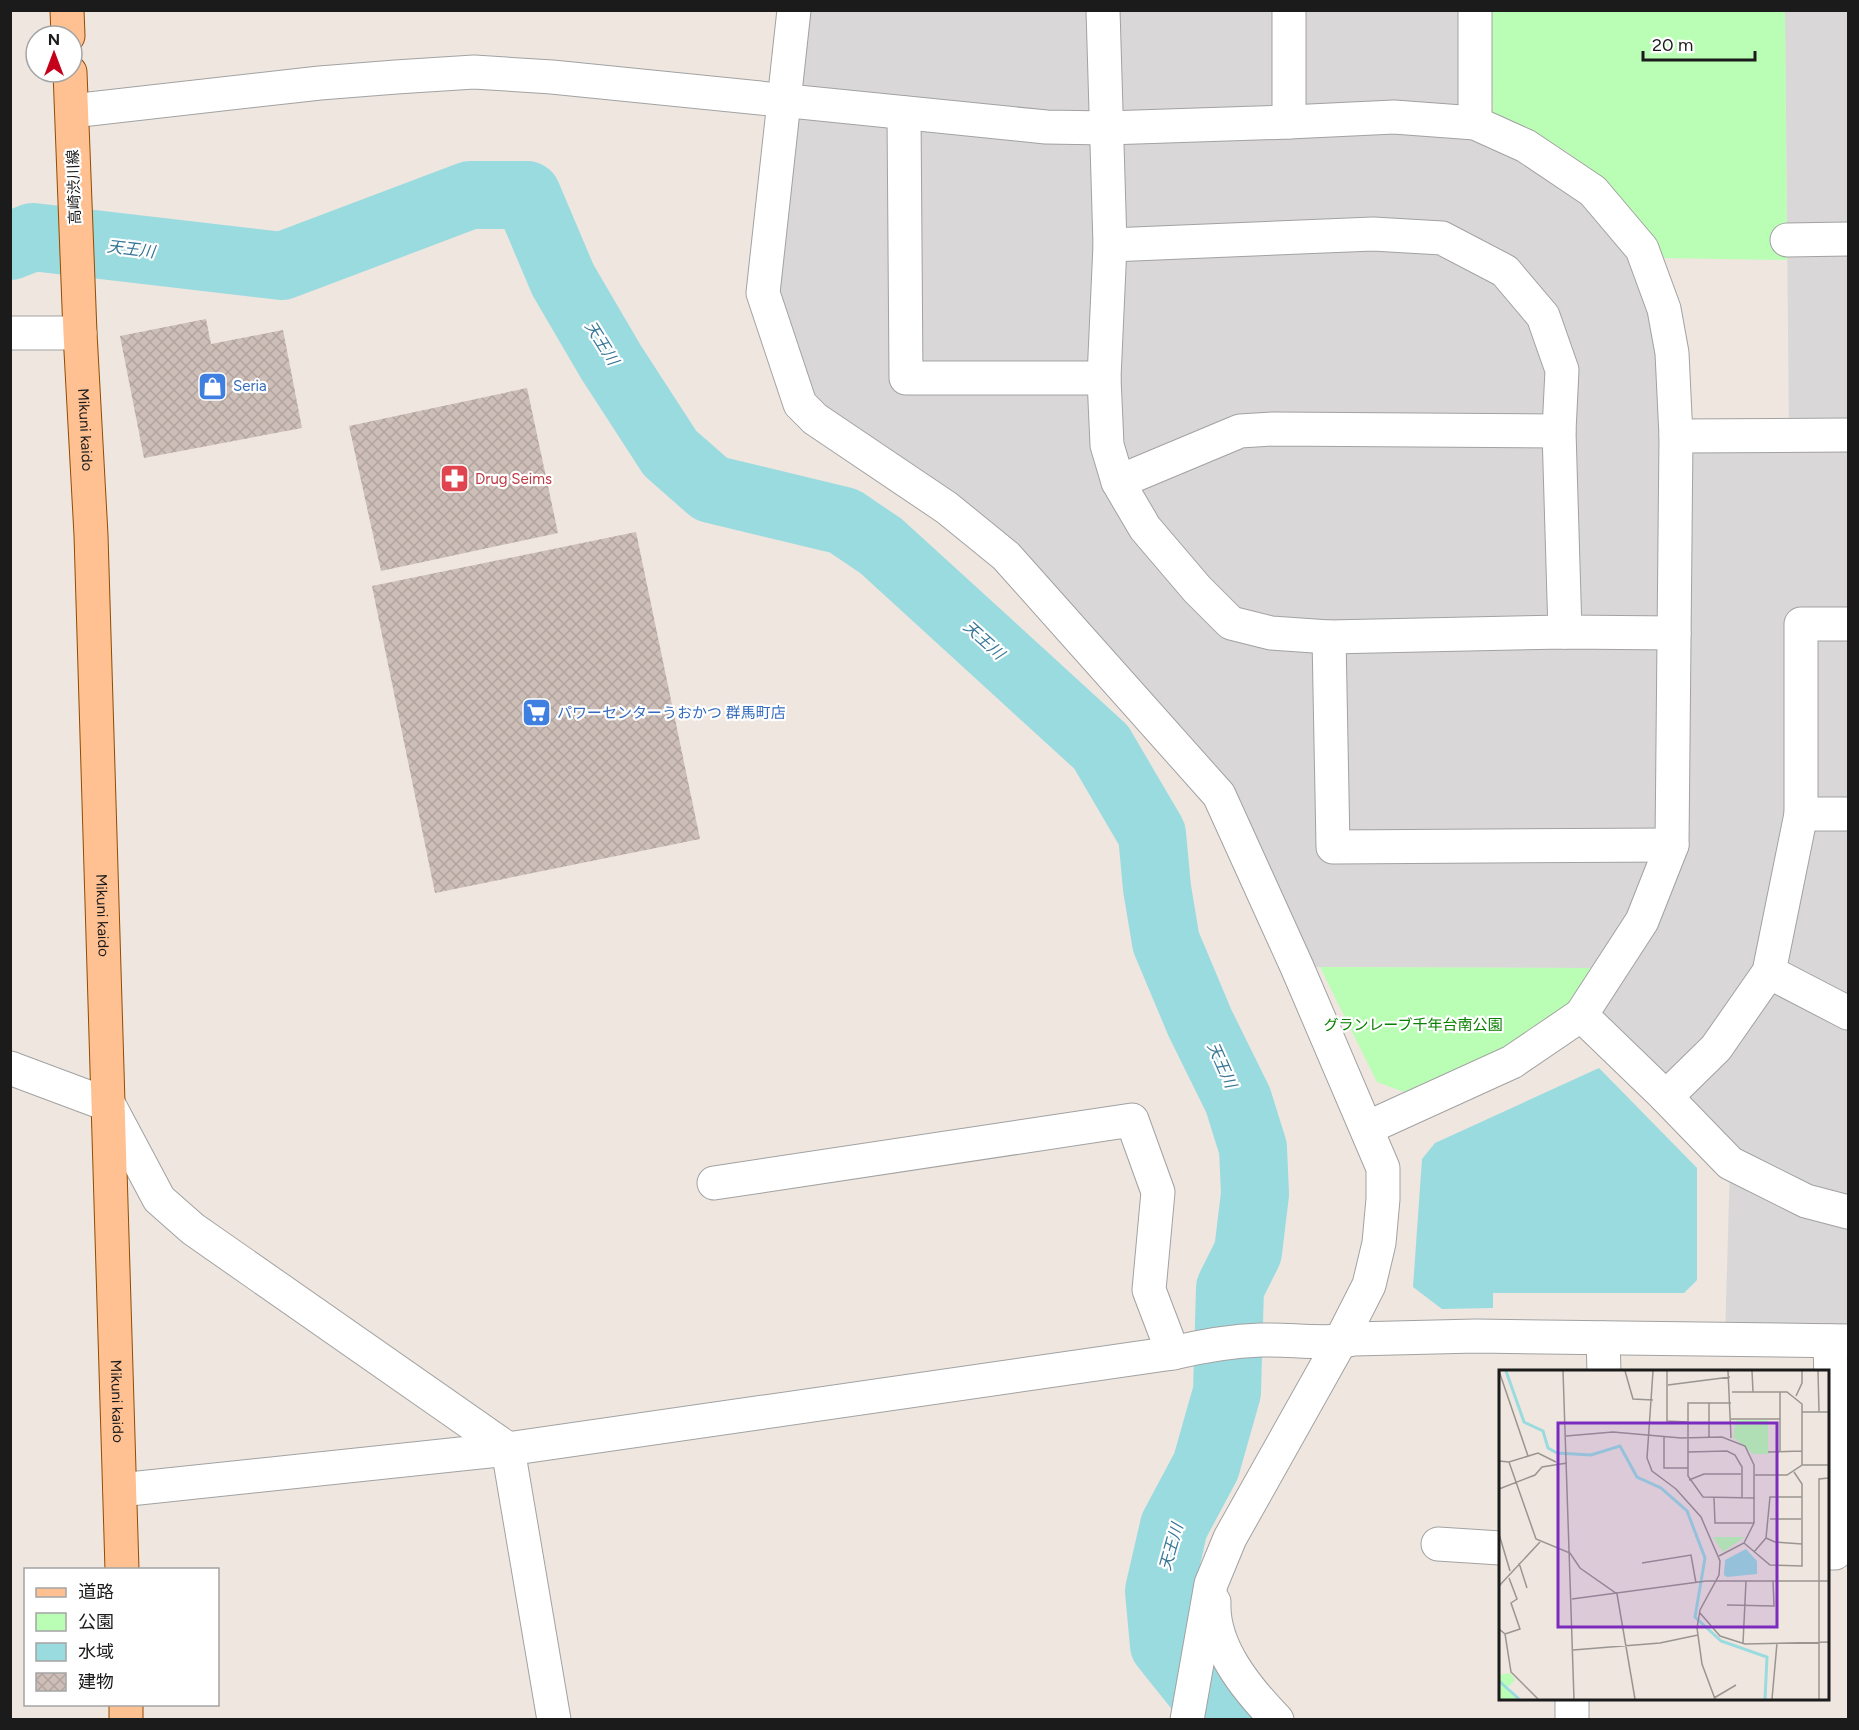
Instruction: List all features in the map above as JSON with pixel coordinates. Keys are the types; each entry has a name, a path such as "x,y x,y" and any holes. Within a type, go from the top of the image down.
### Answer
{"main road":[{"path":"71,84 72,111"},
{"name":"高崎渋川線","path":"72,111 78,262"},
{"name":"Mikuni kaido","path":"78,262 91,535 122,1568"}],"street":[{"path":"794,10 763,293 800,404 815,419 947,508 1006,556 1219,795 1383,1168 1379,1244 1369,1285 1340,1342 1230,1538 1215,1573 1202,1627 1187,1719"},
{"path":"1103,10 1110,245 1104,378 1107,445 1118,482 1145,528 1197,589 1231,623 1271,633 1329,636 1565,632 1674,633"},
{"path":"1289,10 1289,122"},
{"path":"1474,123 1475,10"},
{"path":"72,111 320,83 474,72 552,77 1046,127 1107,128 1394,117 1474,123 1526,146 1593,191 1642,249 1664,309 1672,353 1676,436 1672,845 1642,921 1581,1015 1512,1062 1367,1128"},
{"path":"904,114 906,378 1104,378"},
{"path":"1110,245 1373,234 1442,238 1505,271 1543,316 1562,370 1560,431 1565,632"},
{"path":"1787,240 1848,239"},
{"path":"10,333 80,333"},
{"path":"1118,482 1240,431 1285,429 1560,431"},
{"path":"1676,436 1848,435"},
{"path":"1666,1097 1716,1048 1769,972 1801,814 1801,624 1848,624"},
{"path":"1329,636 1333,847 1672,845"},
{"path":"1801,814 1848,814"},
{"path":"1769,972 1848,1013"},
{"path":"1581,1015 1730,1163 1806,1201 1848,1212"},
{"path":"10,1068 109,1105 159,1199 193,1229 508,1449 554,1719"},
{"path":"714,1183 1132,1120 1158,1192 1149,1290 1188,1350"},
{"path":"120,1490 508,1449 1261,1340 1340,1342 1354,1339 1476,1335 1839,1341 1835,1552 1829,1553"},
{"path":"1603,1338 1604,1370"},
{"path":"1438,1545 1499,1548"},
{"path":"1215,1573 1213,1618 1228,1656 1252,1693 1277,1719"},
{"path":"1572,1700 1572,1719"}],"shaded area":[{"path":"787,11 1475,11 1475,123 1526,146 1642,249 1676,435 1789,434 1785,11 1848,11 1848,1340 1725,1340 1730,1163 1581,1015 1611,968 1297,967 1219,795 1039,593 815,419 763,293"}],"green space":[{"path":"1490,11 1785,11 1787,260 1662,258 1607,187 1566,151 1493,115"},
{"name":"グランレーブ千年台南公園","path":"1320,967 1595,968 1590,982 1555,1015 1518,1041 1404,1092 1377,1082"}],"water":[{"path":"1599,1068 1697,1168 1697,1280 1684,1293 1493,1293 1493,1308 1442,1309 1413,1287 1422,1159 1435,1143"}],"building":[{"name":"Seria","path":"206,319 211,344 283,330 302,428 144,458 120,336"},
{"name":"Drug Seims","path":"527,388 558,533 381,571 349,426"},
{"name":"パワーセンターうおかつ 群馬町店","path":"636,532 700,839 435,893 372,586"}],"waterway":[{"name":"天王川","path":"10,246 33,237 282,266 470,195 527,195 563,280 611,362 670,453 711,489 844,521 881,546 1101,747 1152,834 1157,888 1166,942 1200,1023 1238,1100 1253,1148 1255,1194 1248,1252 1230,1288 1227,1392 1206,1466 1174,1526 1159,1591 1164,1645 1224,1720"}],"place":[{"name":"Seria","path":"212,386"},
{"name":"Drug Seims","path":"454,479"},
{"name":"パワーセンターうおかつ 群馬町店","path":"536,713"}]}
